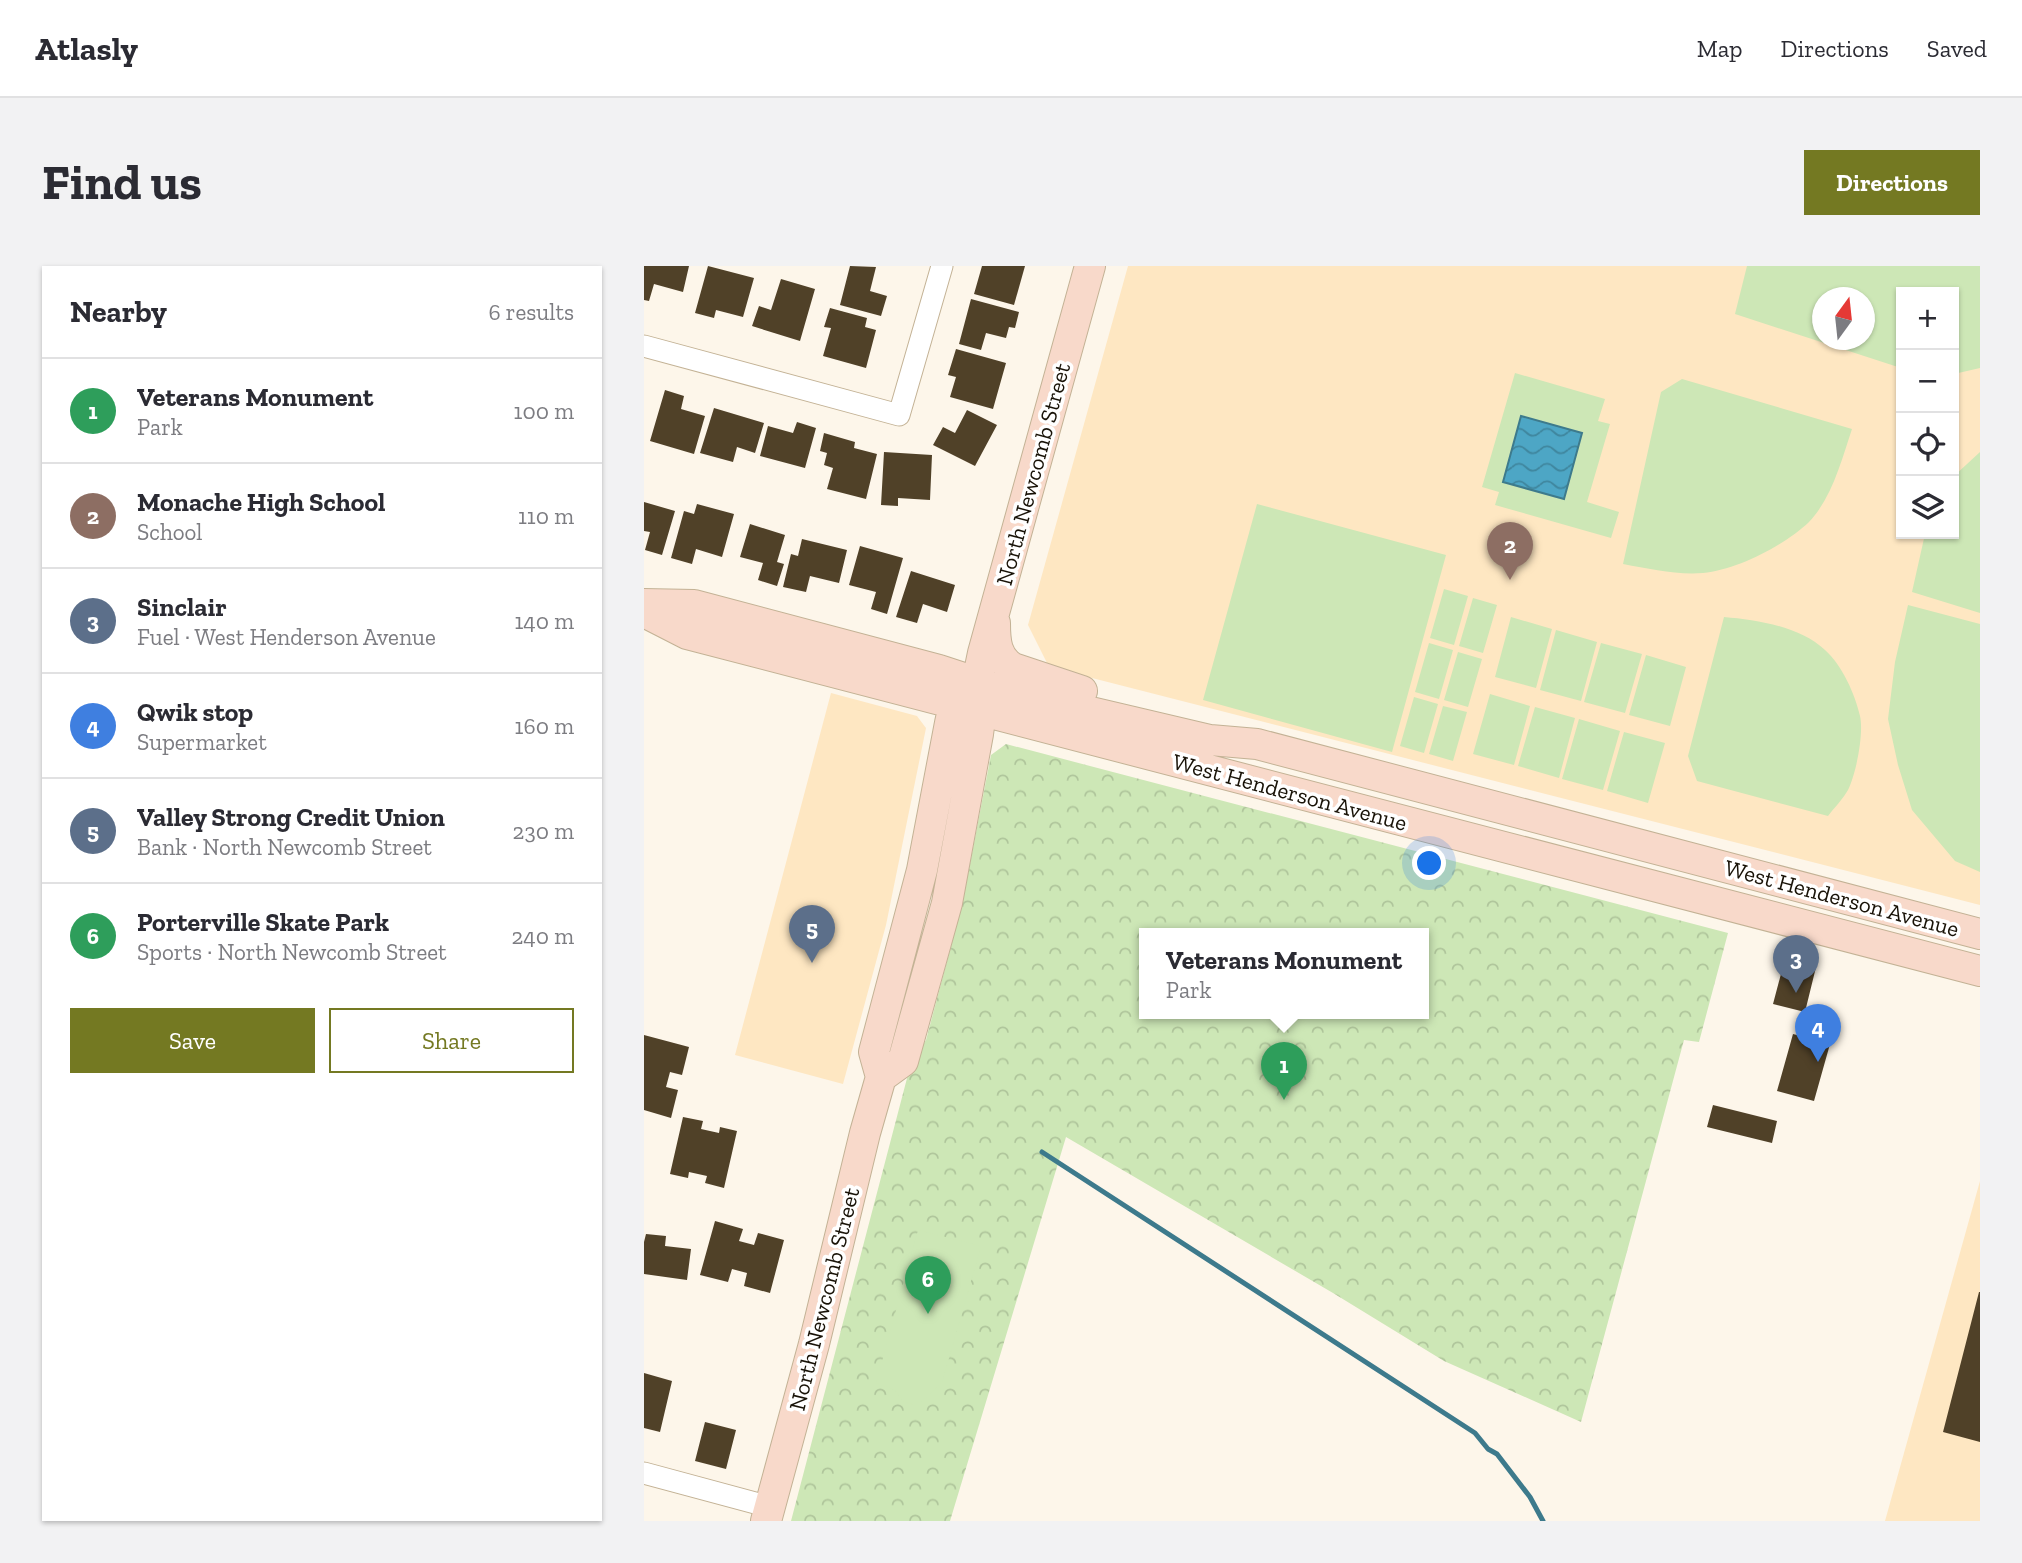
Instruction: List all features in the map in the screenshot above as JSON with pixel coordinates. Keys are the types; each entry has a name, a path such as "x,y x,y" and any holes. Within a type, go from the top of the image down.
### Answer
{"main road":[{"name":"North Newcomb Street","path":"768,1514 881,1077 874,1052 1090,266"},
{"name":"West Henderson Avenue","path":"644,604 694,606 939,670 971,699"},
{"path":"995,611 995,639 999,655 1005,664 1257,744"},
{"name":"West Henderson Avenue","path":"644,612 687,634 971,699 1535,855 1980,971"},
{"name":"West Henderson Avenue","path":"971,699 1006,692 1210,740 1257,744 1980,936"},
{"name":"North Newcomb Street","path":"881,1077 903,1061 947,902 971,699"},
{"path":"1535,855 1562,850 1606,856 1650,871 1721,882 1740,871"},
{"path":"1743,910 1754,900 1768,897 1960,942 1980,936"},
{"path":"909,918 918,947 905,997 912,1031"}],"street":[{"path":"644,346 899,415 942,266"},
{"path":"644,1473 768,1514"}],"shaded area":[{"path":"1128,266 1980,266 1980,905 1049,667 1028,625"},
{"path":"831,693 917,716 926,728 886,925 843,1084 735,1055"},
{"path":"1980,1181 1980,1521 1885,1521"}],"green space":[{"path":"1747,266 1980,266 1980,368 1959,373 1959,287 1896,287 1896,366 1846,350 1875,350 1875,287 1812,287 1812,339 1735,314"},
{"path":"1515,373 1605,399 1598,421 1610,424 1587,502 1619,512 1611,538 1495,505 1499,492 1482,487"},
{"path":"1682,379 1852,429 1830,490 1809,522 1760,555 1731,567 1703,573 1653,570 1623,564 1661,392"},
{"path":"1980,452 1980,613 1912,592 1924,539 1959,539 1959,471"},
{"path":"1257,504 1446,555 1392,752 1203,700"},
{"path":"1444,589 1468,596 1454,645 1430,638"},
{"path":"1473,598 1497,605 1483,653 1459,646"},
{"path":"1908,605 1980,624 1980,872 1955,861 1912,810 1898,765 1888,719 1895,662"},
{"path":"1511,617 1552,629 1536,688 1495,677"},
{"path":"1724,617 1764,622 1803,635 1831,656 1847,680 1860,716 1860,743 1848,790 1828,816 1697,781 1688,756"},
{"path":"1556,630 1597,642 1581,701 1540,690"},
{"path":"1429,643 1453,650 1439,699 1415,692"},
{"path":"1601,643 1642,654 1625,713 1584,702"},
{"path":"1458,652 1482,659 1468,707 1444,700"},
{"path":"1646,655 1686,667 1670,726 1629,715"},
{"path":"1490,694 1530,706 1514,765 1473,754"},
{"path":"1414,697 1438,704 1424,753 1400,746"},
{"path":"1443,706 1467,712 1453,761 1429,754"},
{"path":"1535,707 1575,718 1559,778 1518,766"},
{"path":"1579,719 1620,731 1603,790 1562,779"},
{"path":"1624,732 1665,743 1648,803 1607,791"},
{"path":"1006,744 1728,933 1699,1042 1684,1040 1581,1422 1444,1361 1066,1137 950,1521 791,1521 911,1063 926,1040 962,905 991,755"},
{"path":"918,1230 981,1246 942,1383 915,1405 904,1402 895,1390 876,1383"}],"water":[{"path":"1521,416 1582,433 1564,499 1503,482"}],"building":[{"path":"644,266 689,266 683,292 654,284 649,301 644,300"},
{"path":"708,266 754,278 743,317 716,310 714,318 695,313"},
{"path":"850,266 876,267 870,291 887,296 881,316 840,305"},
{"path":"982,266 1025,266 1014,305 974,294"},
{"path":"781,279 815,289 800,341 752,326 759,306 771,310"},
{"path":"971,299 1019,312 1015,328 1009,327 1006,338 986,333 981,350 959,344"},
{"path":"830,308 867,318 865,327 876,330 866,368 823,356 831,328 824,327"},
{"path":"956,349 1006,363 993,409 950,397 956,377 948,375"},
{"path":"665,390 684,396 681,409 705,416 694,454 650,441"},
{"path":"714,408 764,423 755,453 737,447 733,462 700,453"},
{"path":"967,410 997,425 975,466 933,445 943,427 955,433"},
{"path":"797,422 816,428 805,468 760,456 768,426 793,433"},
{"path":"824,433 855,442 854,448 877,454 866,499 827,489 833,468 824,465 827,453 820,451"},
{"path":"884,452 932,455 930,500 898,498 898,506 881,505"},
{"path":"644,502 675,511 662,555 645,550 650,532 644,531"},
{"path":"697,504 734,514 722,557 696,549 692,564 671,558 684,511 694,514"},
{"path":"750,524 785,535 777,562 784,564 777,586 758,580 763,563 740,557"},
{"path":"802,539 847,550 839,583 810,576 806,592 783,587 791,554 798,556"},
{"path":"860,546 903,558 887,614 871,609 876,592 849,585"},
{"path":"911,571 955,585 947,612 923,604 917,623 896,617"},
{"path":"1786,955 1817,963 1805,1012 1773,1004"},
{"path":"1793,1034 1830,1044 1814,1101 1777,1091"},
{"path":"644,1035 689,1047 682,1075 670,1072 666,1087 678,1090 671,1118 644,1110"},
{"path":"1713,1105 1777,1121 1772,1143 1707,1127"},
{"path":"683,1117 703,1121 701,1129 719,1133 720,1127 737,1131 724,1188 705,1183 707,1176 689,1172 688,1178 670,1174"},
{"path":"715,1221 743,1229 739,1241 754,1245 758,1233 784,1240 770,1293 744,1286 747,1273 732,1269 728,1282 700,1275"},
{"path":"646,1234 666,1236 665,1246 691,1249 687,1280 644,1274"},
{"path":"1980,1292 1980,1442 1943,1432"},
{"path":"644,1373 672,1381 660,1432 644,1428"},
{"path":"705,1422 736,1430 726,1469 695,1461"}],"waterway":[{"path":"1042,1152 1475,1433 1488,1449 1497,1454 1530,1497 1543,1521"}],"place":[{"name":"Monache High School","path":"1510,580"},
{"name":"Valley Strong Credit Union","path":"812,963"},
{"name":"Sinclair","path":"1796,993"},
{"name":"Qwik stop","path":"1818,1062"},
{"name":"Veterans Monument","path":"1284,1100"},
{"name":"Porterville Skate Park","path":"928,1314"}]}
